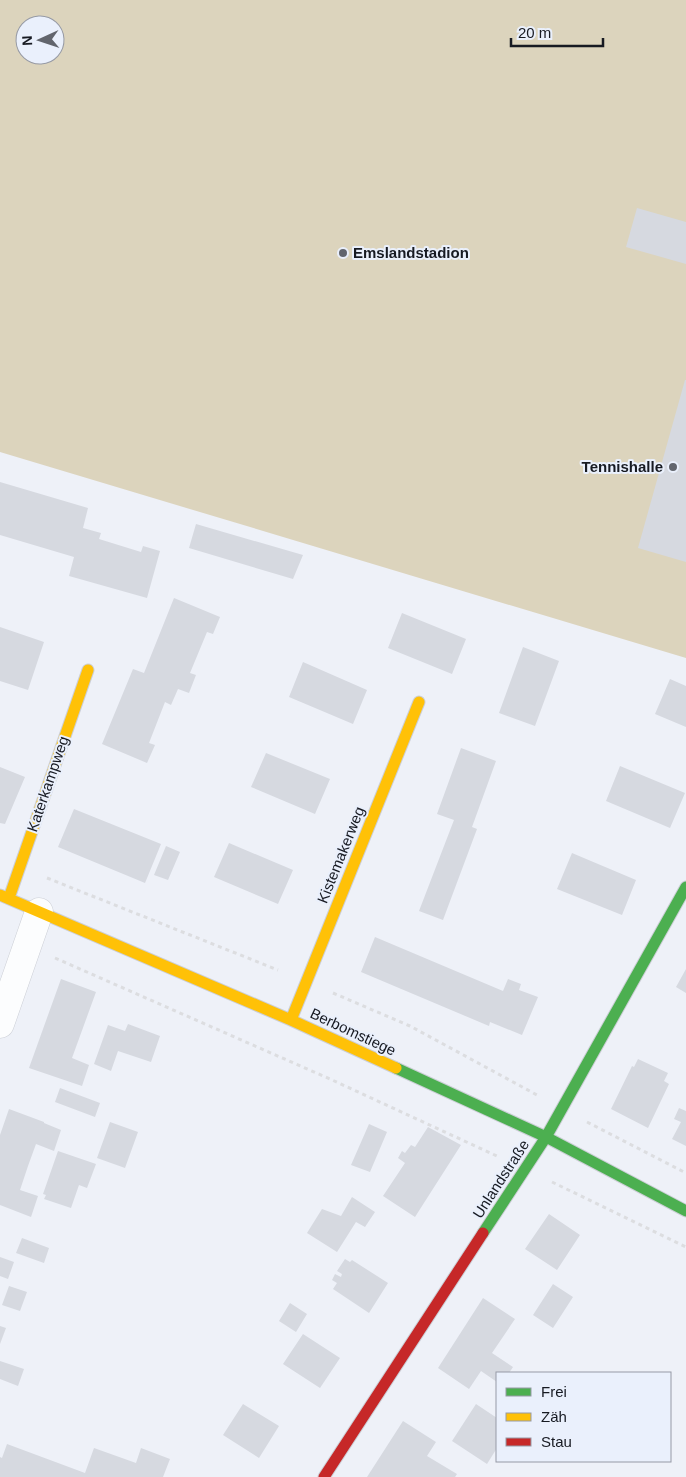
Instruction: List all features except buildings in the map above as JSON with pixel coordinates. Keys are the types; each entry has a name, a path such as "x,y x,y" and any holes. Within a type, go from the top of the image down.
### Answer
{"street":[{"name":"Katerkampweg","path":"4,897 19,868 88,670"},
{"name":"Kistemakerweg","path":"291,1020 419,702"},
{"name":"Unlandstraße","path":"324,1477 546,1137 686,887"},
{"name":"Berbomstiege","path":"4,897 291,1020 546,1137 686,1211"},
{"path":"0,1024 39,912"}],"path":[{"name":"Berbomstiege","path":"19,868 118,906 410,1026 561,1109 686,1173"},
{"path":"28,946 330,1078 525,1169 686,1248"}],"shaded area":[{"name":"Emslandstadion","path":"0,0 686,0 686,658 0,452"}],"traffic: fast":[{"path":"483,1233 546,1137 686,887"},
{"path":"396,1068 546,1137 686,1211"}],"traffic: slow":[{"path":"9,898 88,670"},
{"path":"291,1020 419,702"},
{"path":"0,895 291,1020 396,1068"}],"traffic: jam":[{"path":"324,1477 483,1233"}],"place":[{"name":"Emslandstadion","path":"343,253"},
{"name":"Tennishalle","path":"673,467"}]}
